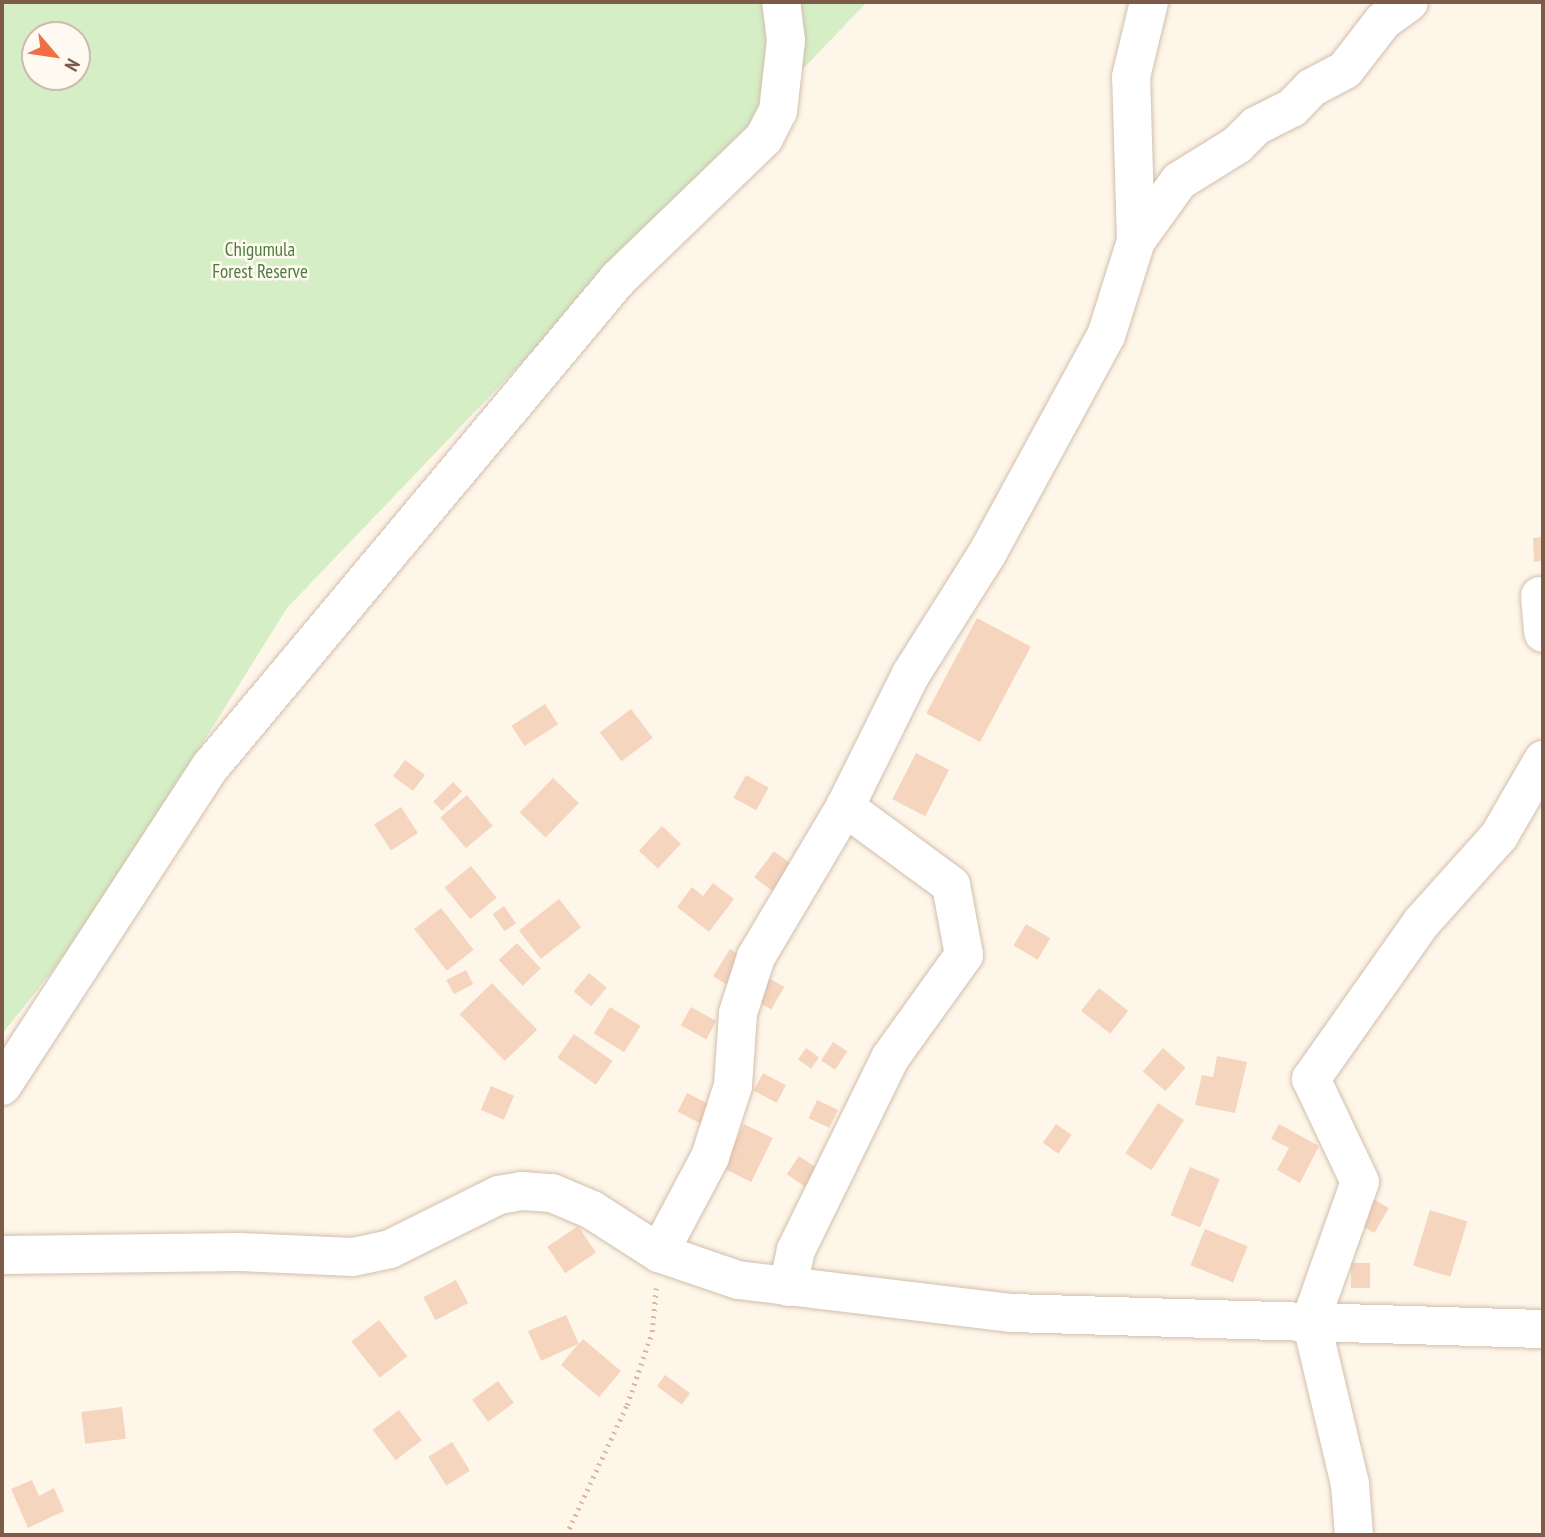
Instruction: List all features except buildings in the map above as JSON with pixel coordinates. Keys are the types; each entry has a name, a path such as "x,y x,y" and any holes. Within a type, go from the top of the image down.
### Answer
{"street":[{"path":"2,1086 211,766 467,454 618,279 764,138 778,111 786,41 781,2"},
{"path":"659,1253 710,1157 733,1086 738,1013 756,957 845,807 911,674 988,552 1091,368 1125,286 1136,241 1131,77 1149,2"},
{"path":"1136,241 1179,181 1237,145 1256,126 1292,108 1311,88 1345,70 1383,21 1409,2"},
{"path":"1354,1535 1350,1484 1311,1320 1360,1182 1311,1079 1421,923 1499,836 1543,760"},
{"path":"788,1287 796,1250 890,1058 964,955 951,885 845,807"},
{"path":"2,1255 240,1252 353,1257 390,1249 499,1195 522,1192 552,1193 592,1210 659,1253 738,1280 788,1287 1012,1313 1543,1329"}],"path":[{"path":"566,1535 627,1405 652,1332 659,1253"}],"green space":[{"name":"Chigumula Forest Reserve","path":"2,2 867,2 287,608 89,925 2,1034"}]}
